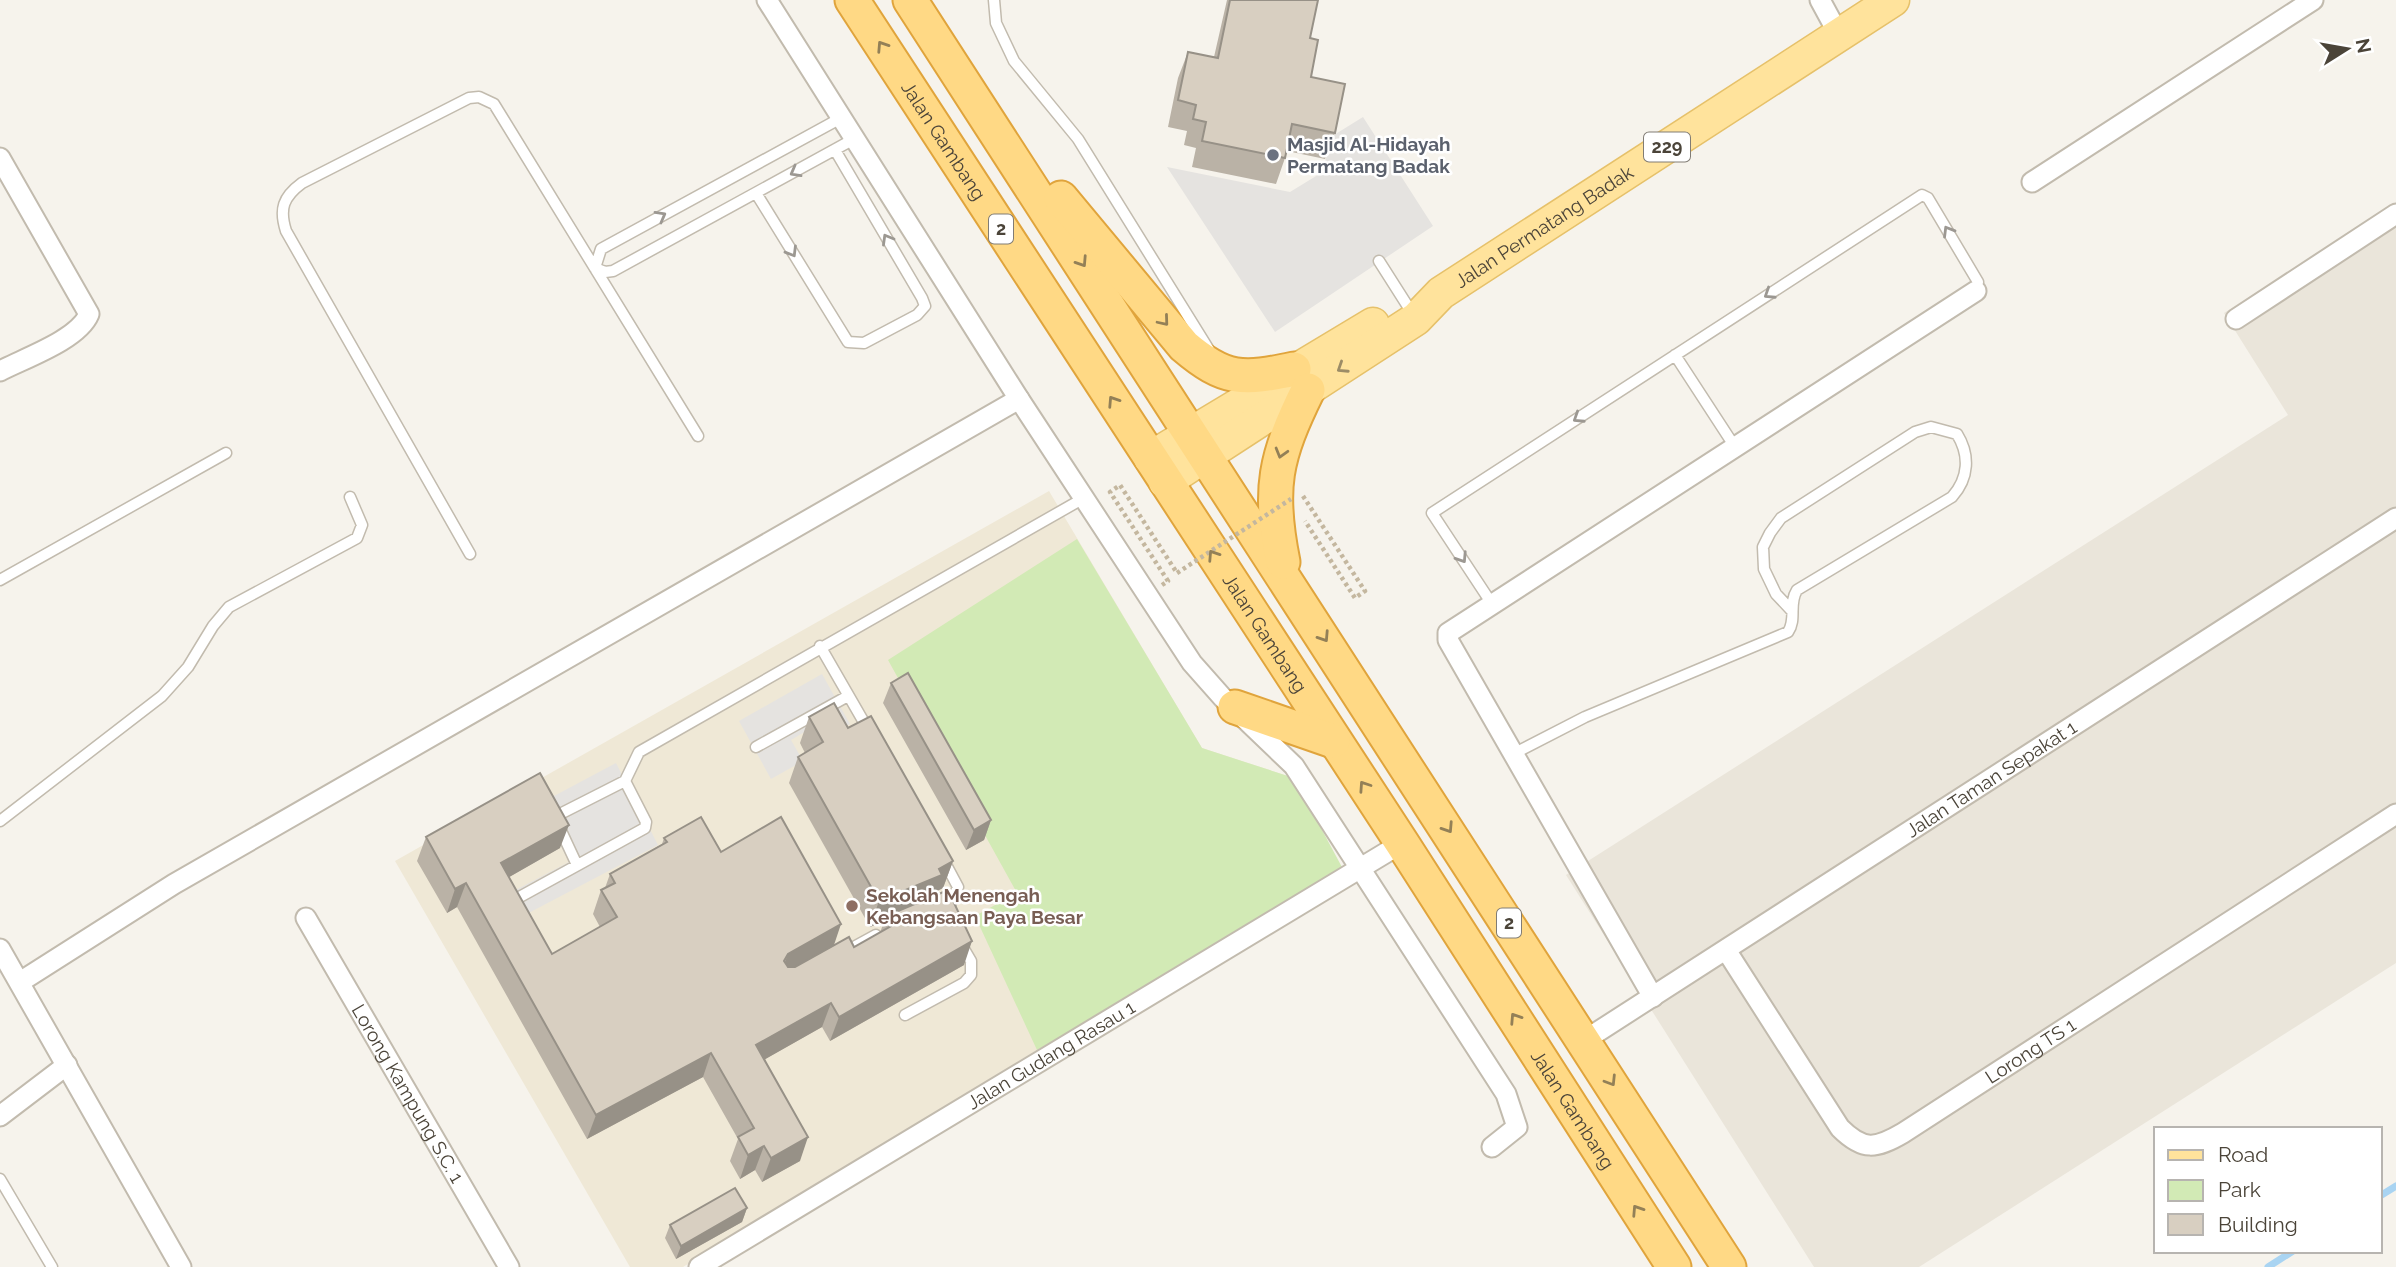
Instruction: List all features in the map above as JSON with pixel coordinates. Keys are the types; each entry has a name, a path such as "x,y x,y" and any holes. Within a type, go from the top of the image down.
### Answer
{"highway":[{"name":"Jalan Gambang","path":"852,0 1402,843 1674,1267"},
{"name":"2","path":"910,0 1200,444 1729,1267"},
{"path":"963,80 1184,346 1224,374 1301,380 1274,481 1277,529 1287,580"},
{"path":"1235,708 1333,741"}],"main road":[{"name":"Jalan Permatang Badak","path":"1158,470 1412,312 1893,0"}],"street":[{"path":"767,0 1019,399 1192,663 1294,766 1506,1094 1517,1127 1492,1147"},
{"path":"1819,0 1839,35"},
{"path":"2032,181 2313,0"},
{"path":"0,158 89,314 85,323 72,334 0,371"},
{"path":"2236,319 2396,214"},
{"path":"1653,997 1448,640 1448,633 1976,291"},
{"path":"20,982 174,884 1019,399"},
{"name":"Jalan Taman Sepakat 1","path":"1585,1040 2396,518"},
{"name":"Lorong TS 1","path":"1726,950 1840,1128 1863,1146 1877,1145 1903,1133 2396,814"},
{"name":"Jalan Gudang Rasau 1","path":"699,1267 1402,843"},
{"name":"Lorong Kampung S.C. 1","path":"306,918 509,1267"},
{"path":"0,949 181,1267"},
{"path":"0,1116 66,1063"}],"lane":[{"path":"994,0 996,23 1014,61 1093,162 1224,374"},
{"path":"470,554 286,231 281,214 284,201 302,183 469,98 479,97 494,104 698,436"},
{"path":"595,268 601,248 841,118"},
{"path":"595,268 613,271 854,138"},
{"path":"756,193 848,342 856,345 864,343 917,315 925,306 922,298 835,150"},
{"path":"1492,604 1432,513 1922,195 1928,198 1978,282 1976,291"},
{"path":"1379,261 1412,312"},
{"path":"1675,355 1735,447"},
{"path":"1513,754 1585,718 1788,632 1792,625 1793,596 1797,590 1952,497 1962,486 1966,468 1965,447 1957,434 1931,427 1915,432 1781,518 1763,547 1764,569 1776,594 1792,611"},
{"path":"0,580 226,453"},
{"path":"0,821 163,696 188,667 213,626 229,607 357,538 362,525 350,497"},
{"path":"577,865 556,820 560,814 625,781 639,752 820,646 1084,498"},
{"path":"820,646 876,744"},
{"path":"756,747 848,696"},
{"path":"516,899 645,828 646,822 625,781"},
{"path":"905,1014 964,983 971,975 971,961 952,927 947,909 957,895 957,883 938,852"},
{"path":"936,907 950,904"},
{"path":"831,959 889,929"},
{"path":"0,1180 52,1267"}],"path":[{"path":"1168,581 1110,492 1120,485 1177,573 1291,499 1355,598 1365,591 1307,502"}],"shaded area":[{"path":"1363,117 1433,226 1275,332 1167,167 1290,192 1321,173 1334,135"},
{"path":"2396,203 2396,963 1919,1267 1814,1267 1566,875 2288,415 2224,313"},
{"name":"Sekolah Menengah Kebangsaan Paya Besar","path":"1049,491 1202,748 1294,778 1224,943 1037,1050 683,1267 630,1267 395,861"},
{"path":"822,674 850,724 830,735 823,721 791,740 803,761 771,779 739,721"},
{"path":"616,763 658,845 521,917 508,894 569,862 539,804"}],"green space":[{"path":"1077,539 1202,748 1294,778 1343,869 1224,943 1037,1050 975,916 1017,893 888,660"}],"building":[{"path":"1230,0 1318,0 1310,38 1318,40 1311,77 1345,84 1335,133 1292,124 1285,158 1202,141 1206,122 1193,119 1196,105 1178,100 1188,52 1218,58"},
{"path":"908,673 991,820 974,830 891,683"},
{"path":"834,703 848,728 871,716 953,861 939,869 942,875 879,901 798,757 823,742 809,717"},
{"path":"540,773 569,825 501,863 552,954 617,917 601,890 615,883 610,874 667,842 664,838 701,817 721,852 781,817 841,924 788,954 784,961 788,967 795,967 849,937 854,947 891,926 886,916 948,890 972,941 839,1017 831,1003 756,1045 808,1137 771,1158 764,1146 748,1155 738,1137 754,1128 711,1053 596,1115 466,883 455,889 426,837"},
{"path":"735,1188 747,1208 681,1246 670,1225"}],"waterway":[{"path":"2382,1195 2396,1186"},
{"path":"2268,1267 2290,1253"}],"place":[{"name":"Masjid Al-Hidayah Permatang Badak","path":"1273,155"},
{"name":"Sekolah Menengah Kebangsaan Paya Besar","path":"852,906"}]}
